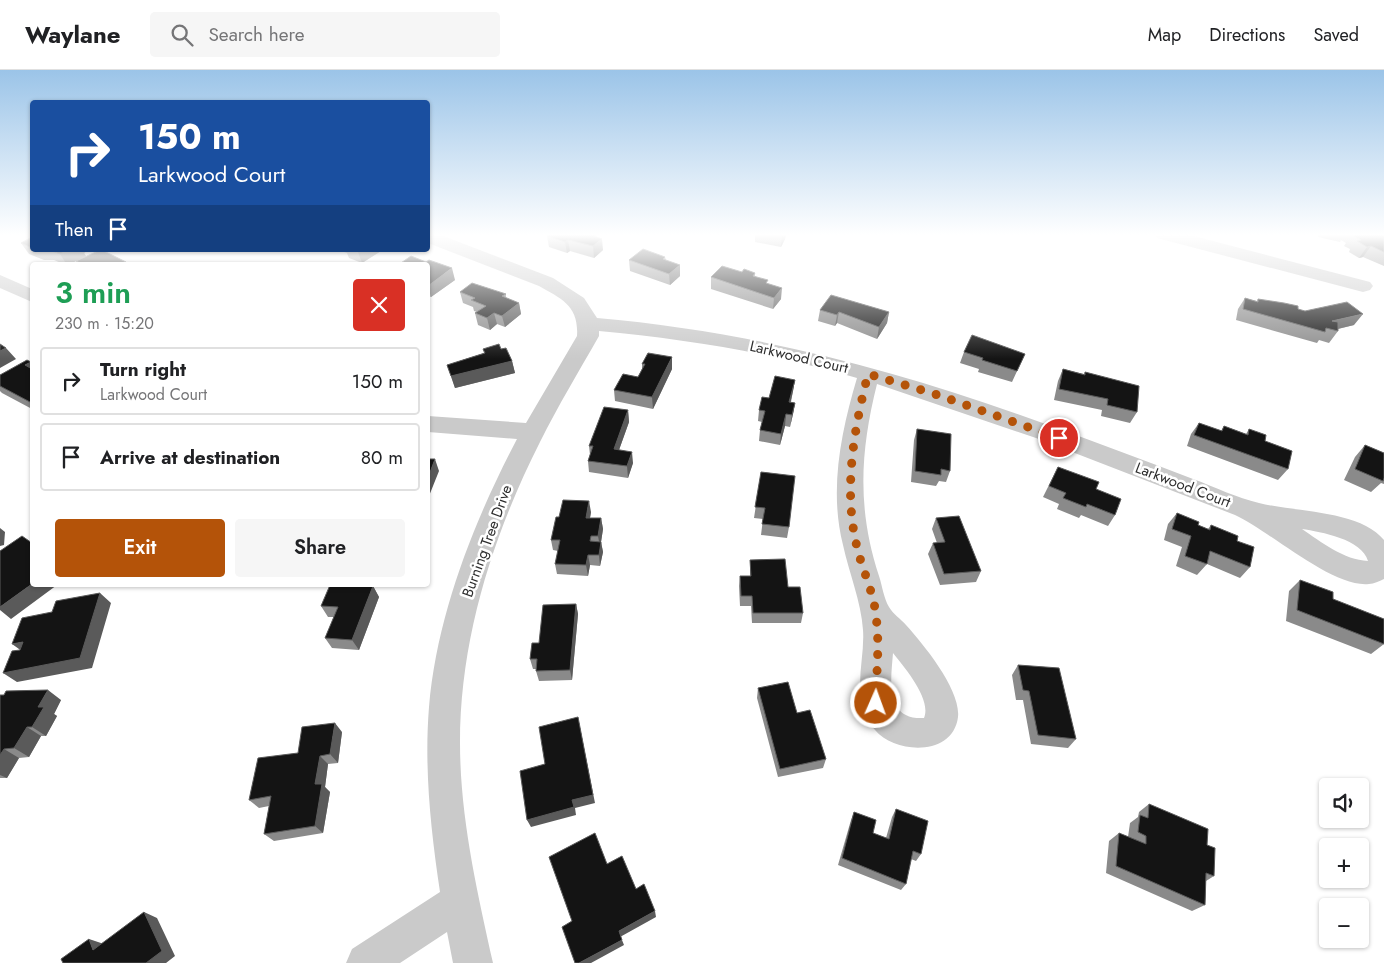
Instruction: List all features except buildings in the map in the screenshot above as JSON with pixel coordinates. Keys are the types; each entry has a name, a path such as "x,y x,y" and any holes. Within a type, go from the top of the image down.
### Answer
{"street":[{"path":"529,276 546,282 571,298 584,311 589,324"},
{"path":"1323,276 1363,286"},
{"path":"0,281 30,295"},
{"name":"Larkwood Court","path":"589,324 646,329 740,344 811,358 868,374 932,393 1023,424 1256,513"},
{"name":"Burning Tree Drive","path":"473,963 460,901 447,819 444,729 449,671 457,630 486,540 504,493 532,432 588,336 589,324"},
{"path":"868,374 857,424 852,462 851,516 857,547 876,613"},
{"path":"430,424 532,432"},
{"path":"366,963 460,901"}],"route":[{"path":"876,703 879,641 876,613 857,547 851,516 852,462 860,407 868,374 932,393 1059,438"}]}
